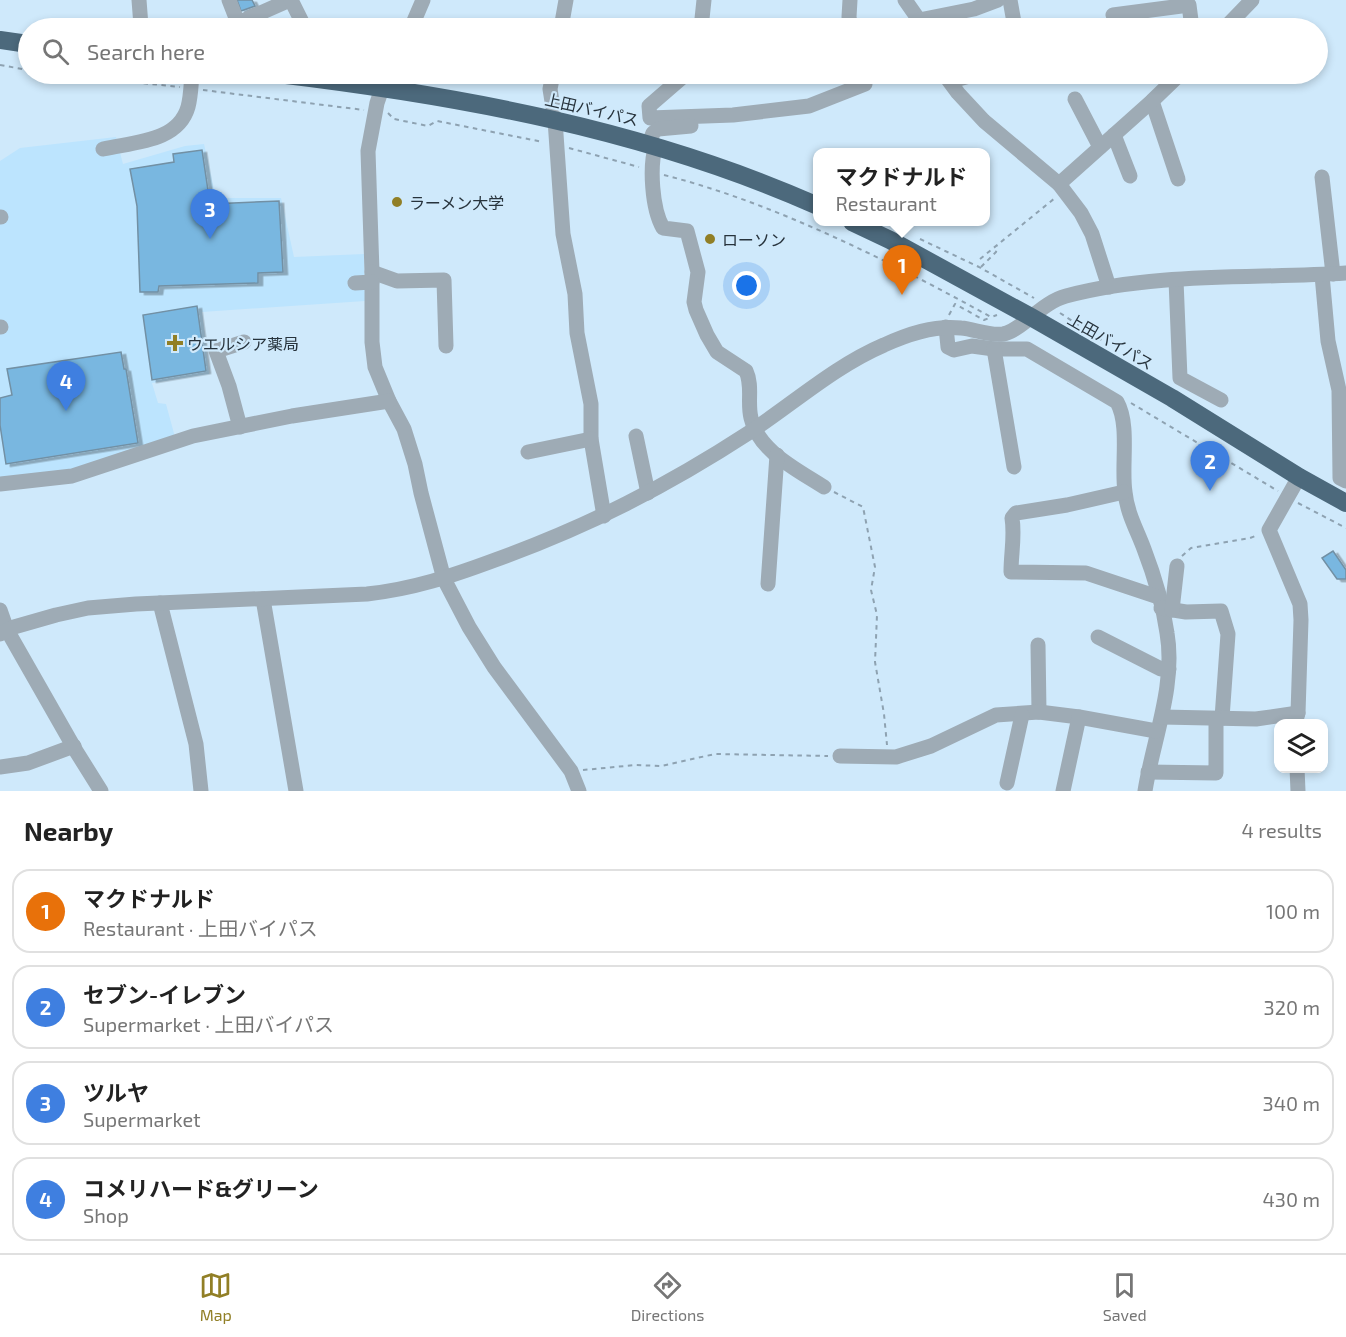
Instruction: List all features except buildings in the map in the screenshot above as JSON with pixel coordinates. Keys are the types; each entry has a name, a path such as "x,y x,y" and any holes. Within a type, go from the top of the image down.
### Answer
{"highway":[{"path":"0,40 18,43"},
{"name":"上田バイパス","path":"399,84 653,144 749,177 813,204"},
{"name":"上田バイパス","path":"860,226 890,240 1026,320 1172,398 1299,477 1346,503"}],"street":[{"path":"139,0 140,18"},
{"path":"229,0 236,18"},
{"path":"249,18 290,0 300,18"},
{"path":"415,18 423,0"},
{"path":"563,18 566,0"},
{"path":"702,18 704,0"},
{"path":"849,18 850,0"},
{"path":"905,0 916,18"},
{"path":"942,18 998,0"},
{"path":"1010,0 1014,18"},
{"path":"1235,18 1252,0"},
{"path":"1113,15 1189,5 1191,18"},
{"path":"104,149 152,139 176,127 186,113 191,84"},
{"path":"383,84 375,111 368,152 372,342 375,367 404,429 444,579 469,627 494,667 571,771 579,791"},
{"path":"551,84 558,145 563,234 575,294 577,333 591,404 591,439 604,516"},
{"path":"674,84 649,106 650,118 733,116 809,106 866,84"},
{"path":"952,84 984,121 1062,187 1092,234 1109,287"},
{"path":"1062,187 1100,147 1170,84"},
{"path":"1076,99 1100,147"},
{"path":"1152,101 1178,179"},
{"path":"692,116 692,126 658,129 653,133 652,172 658,220 663,228 687,231 698,272 694,303 707,335 717,352 746,371 749,378 750,410 754,429 777,455 824,487"},
{"path":"1114,135 1130,176"},
{"path":"1322,177 1334,274 1328,340 1339,390 1340,478 1346,481"},
{"path":"4,632 56,615 88,608 398,591 444,579 538,544 604,516 648,493 706,460 876,348 910,334 946,327 1003,334 1053,300 1109,287 1176,280 1334,274"},
{"path":"355,283 372,277 397,281 444,280 446,346"},
{"path":"1172,398 1180,378 1176,280"},
{"path":"946,327 948,346 954,350 972,346 1027,349 1117,402 1121,408 1124,440 1124,492 1130,515 1164,605 1168,634 1169,669 1145,791"},
{"path":"240,427 229,386 216,351 244,342"},
{"path":"994,349 1014,467"},
{"path":"1180,378 1221,400"},
{"path":"0,484 72,476 193,436 292,416 389,401"},
{"path":"636,436 648,493"},
{"path":"528,452 591,439"},
{"path":"768,584 777,455"},
{"path":"840,756 896,757 931,746 996,715 1039,712 1160,724 1219,718 1297,718 1300,604 1269,530 1299,477"},
{"path":"1124,492 1067,505 1016,513 1012,518 1014,533 1011,546 1011,572 1086,573 1164,605 1221,611 1228,634 1216,773 1148,772"},
{"path":"1164,605 1177,566"},
{"path":"263,599 296,791"},
{"path":"160,603 196,744 201,791"},
{"path":"0,610 4,632 101,791"},
{"path":"1098,637 1161,669 1169,669"},
{"path":"1038,645 1039,712"},
{"path":"1007,783 1022,714"},
{"path":"1063,791 1080,717"},
{"path":"0,767 28,763 74,746"},
{"path":"1297,773 1298,791"}],"path":[{"path":"0,65 18,68"},
{"path":"210,84 375,111 389,114 394,119 428,126 436,121 558,145 684,180 802,224 923,280 991,317"},
{"path":"980,259 1062,187"},
{"path":"915,237 981,268 1034,298"},
{"path":"981,268 996,252 997,246"},
{"path":"955,304 984,320 1005,313 1026,320"},
{"path":"1128,401 1288,497 1346,528"},
{"path":"824,487 862,507 875,567 871,590 877,615 875,662 884,714 888,757"},
{"path":"1177,566 1183,554 1191,548 1250,538 1269,530"},
{"path":"571,771 636,765 661,766 715,754 840,756"}],"shaded area":[{"path":"116,137 123,164 185,146 204,144 216,198 281,198 294,257 364,254 365,301 202,312 209,374 152,383 158,403 166,404 175,437 75,471 0,480 0,161 20,148"}],"place":[{"name":"ラーメン大学","path":"397,202"},
{"name":"ツルヤ","path":"210,239"},
{"name":"ローソン","path":"710,239"},
{"name":"マクドナルド","path":"902,295"},
{"name":"ウエルシア薬局","path":"175,343"},
{"name":"コメリハード&グリーン","path":"66,411"},
{"name":"セブン-イレブン","path":"1210,491"}]}
